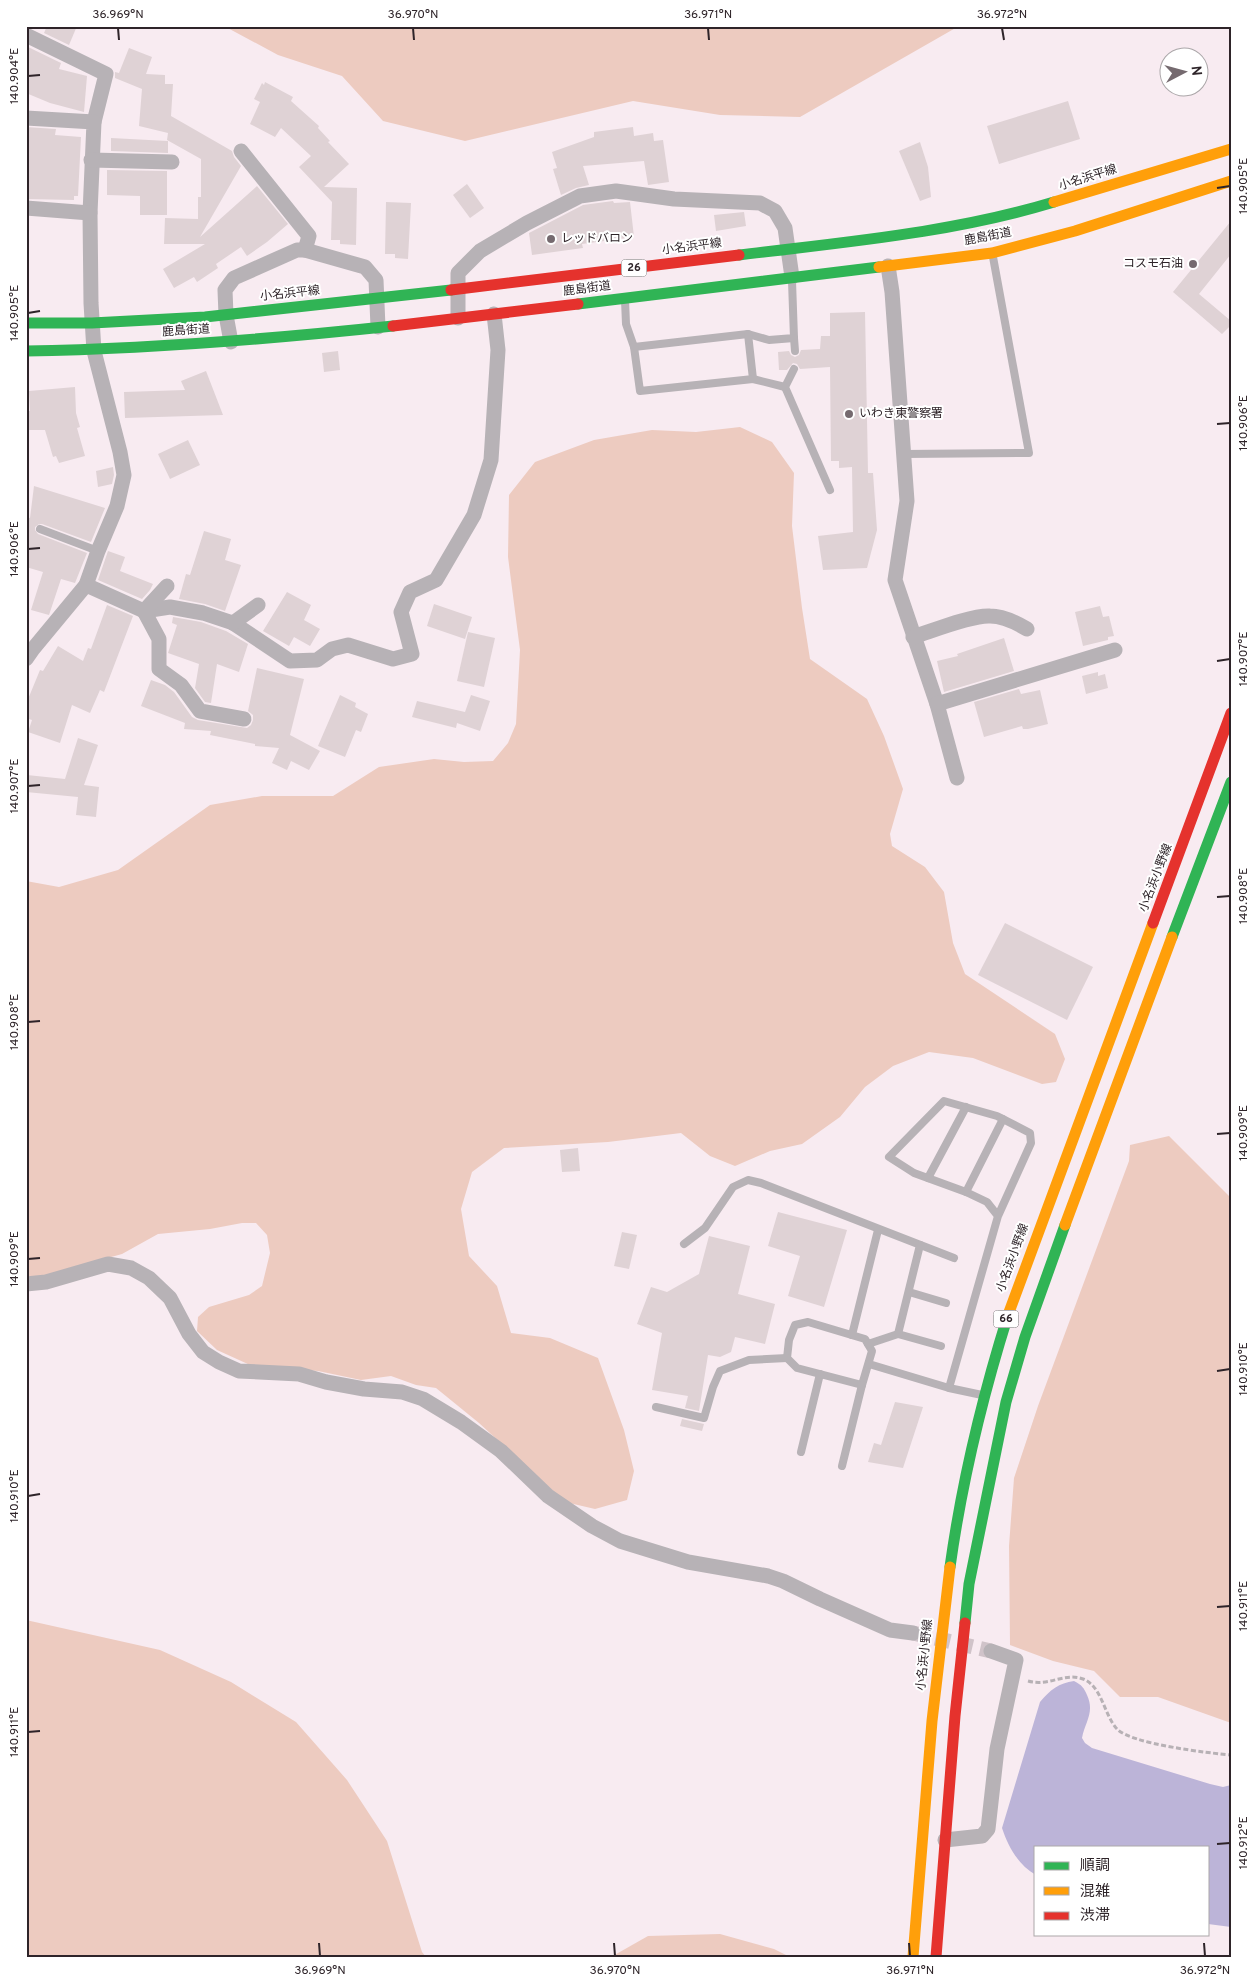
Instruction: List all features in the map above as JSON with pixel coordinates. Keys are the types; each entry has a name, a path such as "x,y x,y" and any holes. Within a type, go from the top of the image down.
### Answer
{"main road":[{"name":"小名浜平線","path":"26,323 92,323 226,315 889,237 986,221 1036,208 1231,149"},
{"name":"鹿島街道","path":"26,352 94,351 231,342 378,327 992,253 1075,231 1231,181"},
{"name":"小名浜小野線","path":"936,1957 955,1716 969,1584 995,1399 1012,1302 1103,1055 1184,844 1231,713"},
{"name":"小名浜小野線","path":"913,1957 943,1621 963,1484 995,1399 1025,1337 1186,896 1231,782"}],"street":[{"path":"26,35 106,74 94,122 91,160 92,323 94,351 120,452 124,475 117,506 86,585 28,651"},
{"path":"26,118 94,122"},
{"path":"241,151 310,236 305,250"},
{"path":"91,160 172,162"},
{"path":"458,318 458,273 480,251 527,223 580,196 616,191 674,199 760,203 775,211 786,228 792,277"},
{"path":"26,208 90,213"},
{"path":"231,342 226,315 225,290 234,278 297,250 305,250 365,267 376,280 378,327"},
{"path":"888,266 892,292 907,502 895,580 937,704 957,778"},
{"path":"86,585 144,611 170,607 204,613 233,623 290,661 317,660 332,648 348,645 394,659 412,654 401,612 410,592 436,580 474,515 491,460 498,350 494,314"},
{"path":"144,611 167,586"},
{"path":"233,623 258,604"},
{"path":"144,611 159,638 159,669 181,684 200,711 244,719"},
{"path":"913,637 961,622 990,616 1017,623 1027,629"},
{"path":"937,704 1115,650"},
{"path":"26,1284 46,1282 108,1264 131,1268 149,1278 170,1298 189,1334 203,1352 219,1362 239,1370 299,1374 326,1382 364,1389 402,1392 424,1399 461,1422 501,1451 548,1496 592,1526 620,1541 688,1562 776,1578 890,1630 913,1633"},
{"path":"945,1840 982,1836 988,1829 997,1749 1016,1660 991,1651"}],"lane":[{"path":"904,454 1029,453 992,253"},
{"path":"792,277 795,351"},
{"path":"624,298 626,324 634,346 640,391 753,378 785,388 830,490"},
{"path":"634,346 748,334 769,340 794,338"},
{"path":"748,334 753,378"},
{"path":"785,388 794,369"},
{"path":"40,529 98,551"},
{"path":"949,1388 998,1216 1031,1143 1030,1133 997,1116 944,1101 889,1157 914,1173 966,1192 987,1202 998,1216"},
{"path":"928,1178 966,1107"},
{"path":"966,1192 1003,1119"},
{"path":"684,1244 705,1228 733,1187 748,1180 761,1183 954,1258"},
{"path":"852,1335 878,1230"},
{"path":"898,1334 920,1245"},
{"path":"908,1292 946,1303"},
{"path":"842,1466 872,1351 865,1338 808,1322 795,1325 789,1340 788,1358 796,1368 862,1385"},
{"path":"868,1344 898,1334 941,1346"},
{"path":"656,1407 704,1418 720,1371 749,1360 788,1358"},
{"path":"869,1364 949,1388 995,1399"},
{"path":"801,1452 820,1374"}],"path":[{"path":"1013,1676 1040,1684 1063,1678 1083,1679 1090,1683 1096,1691 1110,1720 1122,1734 1175,1748 1231,1755"}],"shaded area":[{"path":"224,26 959,26 800,117 720,115 633,101 465,141 383,121 342,76 278,55"},
{"path":"740,427 772,442 794,473 792,526 810,659 867,699 884,736 903,789 890,834 892,846 925,867 944,892 953,943 965,974 1055,1034 1065,1059 1056,1082 1042,1084 973,1058 929,1052 893,1066 865,1087 840,1117 802,1144 770,1151 735,1166 710,1156 681,1133 608,1142 504,1148 472,1172 461,1209 469,1256 497,1286 511,1333 550,1338 598,1358 624,1430 634,1471 627,1500 595,1509 565,1502 479,1423 436,1388 416,1385 391,1376 361,1380 318,1371 250,1365 217,1350 197,1331 198,1317 209,1307 249,1295 262,1286 270,1253 267,1235 256,1223 242,1223 210,1229 158,1234 122,1254 43,1276 26,1276 26,881 59,887 118,870 210,805 262,796 333,796 379,767 434,759 464,762 493,761 508,743 516,724 520,650 508,557 509,495 535,462 594,440 652,430 696,432"},
{"path":"1169,1136 1231,1198 1231,1723 1158,1697 1120,1697 1094,1671 1053,1661 1010,1645 1009,1546 1014,1478 1038,1406 1129,1161 1130,1145"},
{"path":"26,1620 160,1650 231,1682 296,1722 347,1780 387,1841 422,1952 426,1957 26,1957"},
{"path":"1074,1681 1084,1689 1087,1695 1090,1712 1082,1738 1092,1748 1210,1784 1223,1787 1231,1785 1231,1927 1210,1924 1210,1846 1034,1846 1034,1874 1024,1866 1014,1854 1002,1828 1040,1702 1047,1694 1064,1683"},
{"path":"720,1934 774,1949 790,1957 611,1957 648,1936"}],"building":[{"path":"47,26 77,26 69,45 44,33"},
{"path":"26,46 61,63 59,69 87,76 84,112 50,103 26,93"},
{"path":"129,48 152,57 146,74 165,75 165,84 173,84 171,116 232,151 241,166 200,237 257,186 288,224 247,256 241,247 216,264 218,268 197,282 194,277 174,288 163,269 205,244 164,244 165,218 198,219 198,197 201,197 201,159 167,140 168,133 139,126 142,89 115,78 115,72 119,73"},
{"path":"265,82 293,97 291,101 319,126 318,128 330,141 328,142 349,164 324,187 357,188 356,245 340,244 340,240 331,240 332,202 299,167 311,156 281,128 275,137 250,124 260,102 254,99 262,83 264,85"},
{"path":"1068,101 1080,139 999,164 987,126"},
{"path":"26,127 56,129 55,135 81,137 78,196 74,196 74,200 26,199"},
{"path":"633,127 634,136 653,133 654,141 663,140 669,182 648,185 644,161 583,166 589,185 576,188 561,195 553,169 557,168 552,152 594,137 594,132"},
{"path":"111,138 168,141 168,153 111,151"},
{"path":"920,142 928,167 931,197 920,201 899,151"},
{"path":"107,170 167,171 167,215 140,215 140,196 107,195"},
{"path":"467,184 484,208 470,218 453,195"},
{"path":"613,201 614,203 630,202 634,237 582,244 583,248 532,255 529,233 583,205"},
{"path":"386,202 411,203 408,259 395,258 395,254 385,254"},
{"path":"744,212 746,226 716,231 714,215"},
{"path":"1231,221 1231,254 1199,294 1231,321 1231,325 1222,334 1173,292"},
{"path":"865,312 868,473 873,473 877,530 867,568 823,570 818,536 853,532 852,467 839,468 839,461 831,461 830,367 800,369 797,364 793,363 787,370 779,370 778,352 789,351 795,357 799,355 801,350 820,349 821,336 830,336 830,313"},
{"path":"338,351 340,370 324,372 322,353"},
{"path":"206,371 223,415 125,418 124,392 185,390 181,381"},
{"path":"75,387 76,413 80,427 77,428 85,456 59,463 56,456 53,457 45,430 26,430 26,411 30,411 29,391"},
{"path":"188,440 200,465 170,479 158,454"},
{"path":"113,467 112,484 98,487 96,471"},
{"path":"34,486 105,508 91,542 42,524 35,527 38,534 87,553 75,583 61,579 49,615 31,610 43,572 26,567 26,517 30,518"},
{"path":"204,531 231,539 225,560 241,565 225,611 205,604 179,599 186,574 190,575"},
{"path":"108,551 125,557 120,571 153,584 142,599 98,580"},
{"path":"287,592 311,605 304,620 320,629 310,646 294,637 289,646 263,631"},
{"path":"434,604 472,617 465,639 427,626"},
{"path":"107,605 133,616 104,692 100,690 90,713 72,705 60,743 28,732 32,720 26,718 26,704 40,670 43,671 58,646 83,661 88,648 91,649"},
{"path":"1100,606 1103,617 1109,616 1114,636 1108,637 1108,640 1083,646 1075,612"},
{"path":"173,617 201,622 226,631 248,644 239,672 217,664 211,703 205,702 195,688 199,664 168,653 177,625 172,623"},
{"path":"468,632 495,638 484,687 457,681"},
{"path":"1004,638 1014,671 944,692 937,661 958,656 957,654"},
{"path":"257,668 304,679 290,735 320,751 309,770 291,761 287,770 272,763 279,748 255,746 255,744 210,735 211,731 184,729 185,723 141,706 151,680 165,685 174,692 192,717 198,720 247,728 253,720 253,715 248,711"},
{"path":"1098,672 1098,676 1105,674 1108,688 1086,694 1082,676"},
{"path":"1019,689 1021,694 1040,690 1048,724 1028,729 1023,729 1022,726 984,737 974,702"},
{"path":"340,695 356,703 355,707 368,714 361,732 356,730 345,757 318,746"},
{"path":"471,695 490,701 480,731 457,723 456,728 412,717 417,701 465,712"},
{"path":"78,738 98,745 84,785 99,787 96,817 76,815 78,797 26,792 27,775 65,779"},
{"path":"1005,923 1093,967 1067,1020 978,975"},
{"path":"578,1148 580,1171 562,1172 560,1150"},
{"path":"778,1212 847,1230 824,1307 788,1296 800,1256 768,1246"},
{"path":"622,1232 637,1235 629,1269 614,1266"},
{"path":"709,1236 750,1246 738,1294 775,1304 765,1344 735,1337 731,1352 720,1357 708,1355 699,1411 685,1408 688,1396 652,1390 662,1333 637,1324 651,1287 667,1292 699,1274"},
{"path":"895,1402 923,1407 903,1468 868,1462 874,1443 881,1445"},
{"path":"682,1419 704,1424 702,1431 680,1426"}],"tunnel":[{"path":"913,1633 991,1651"}],"traffic: fast":[{"path":"739,255 858,241 937,229 977,222 1054,202"},
{"path":"578,304 879,267"},
{"path":"26,323 92,323 205,317 451,290"},
{"path":"26,351 210,343 393,326"},
{"path":"1172,937 1231,782"},
{"path":"965,1623 969,1584 1006,1402 1025,1337 1065,1225"},
{"path":"950,1567 960,1503 974,1440 1008,1315"}],"traffic: slow":[{"path":"1054,202 1231,149"},
{"path":"879,267 992,253 1075,231 1231,181"},
{"path":"1008,1315 1153,923"},
{"path":"1065,1225 1172,937"},
{"path":"913,1957 932,1721 950,1567"}],"traffic: jam":[{"path":"451,290 739,255"},
{"path":"393,326 578,304"},
{"path":"1153,923 1231,713"},
{"path":"936,1957 955,1716 965,1623"}],"place":[{"name":"レッドバロン","path":"551,239"},
{"name":"コスモ石油","path":"1193,264"},
{"name":"いわき東警察署","path":"849,414"}]}
